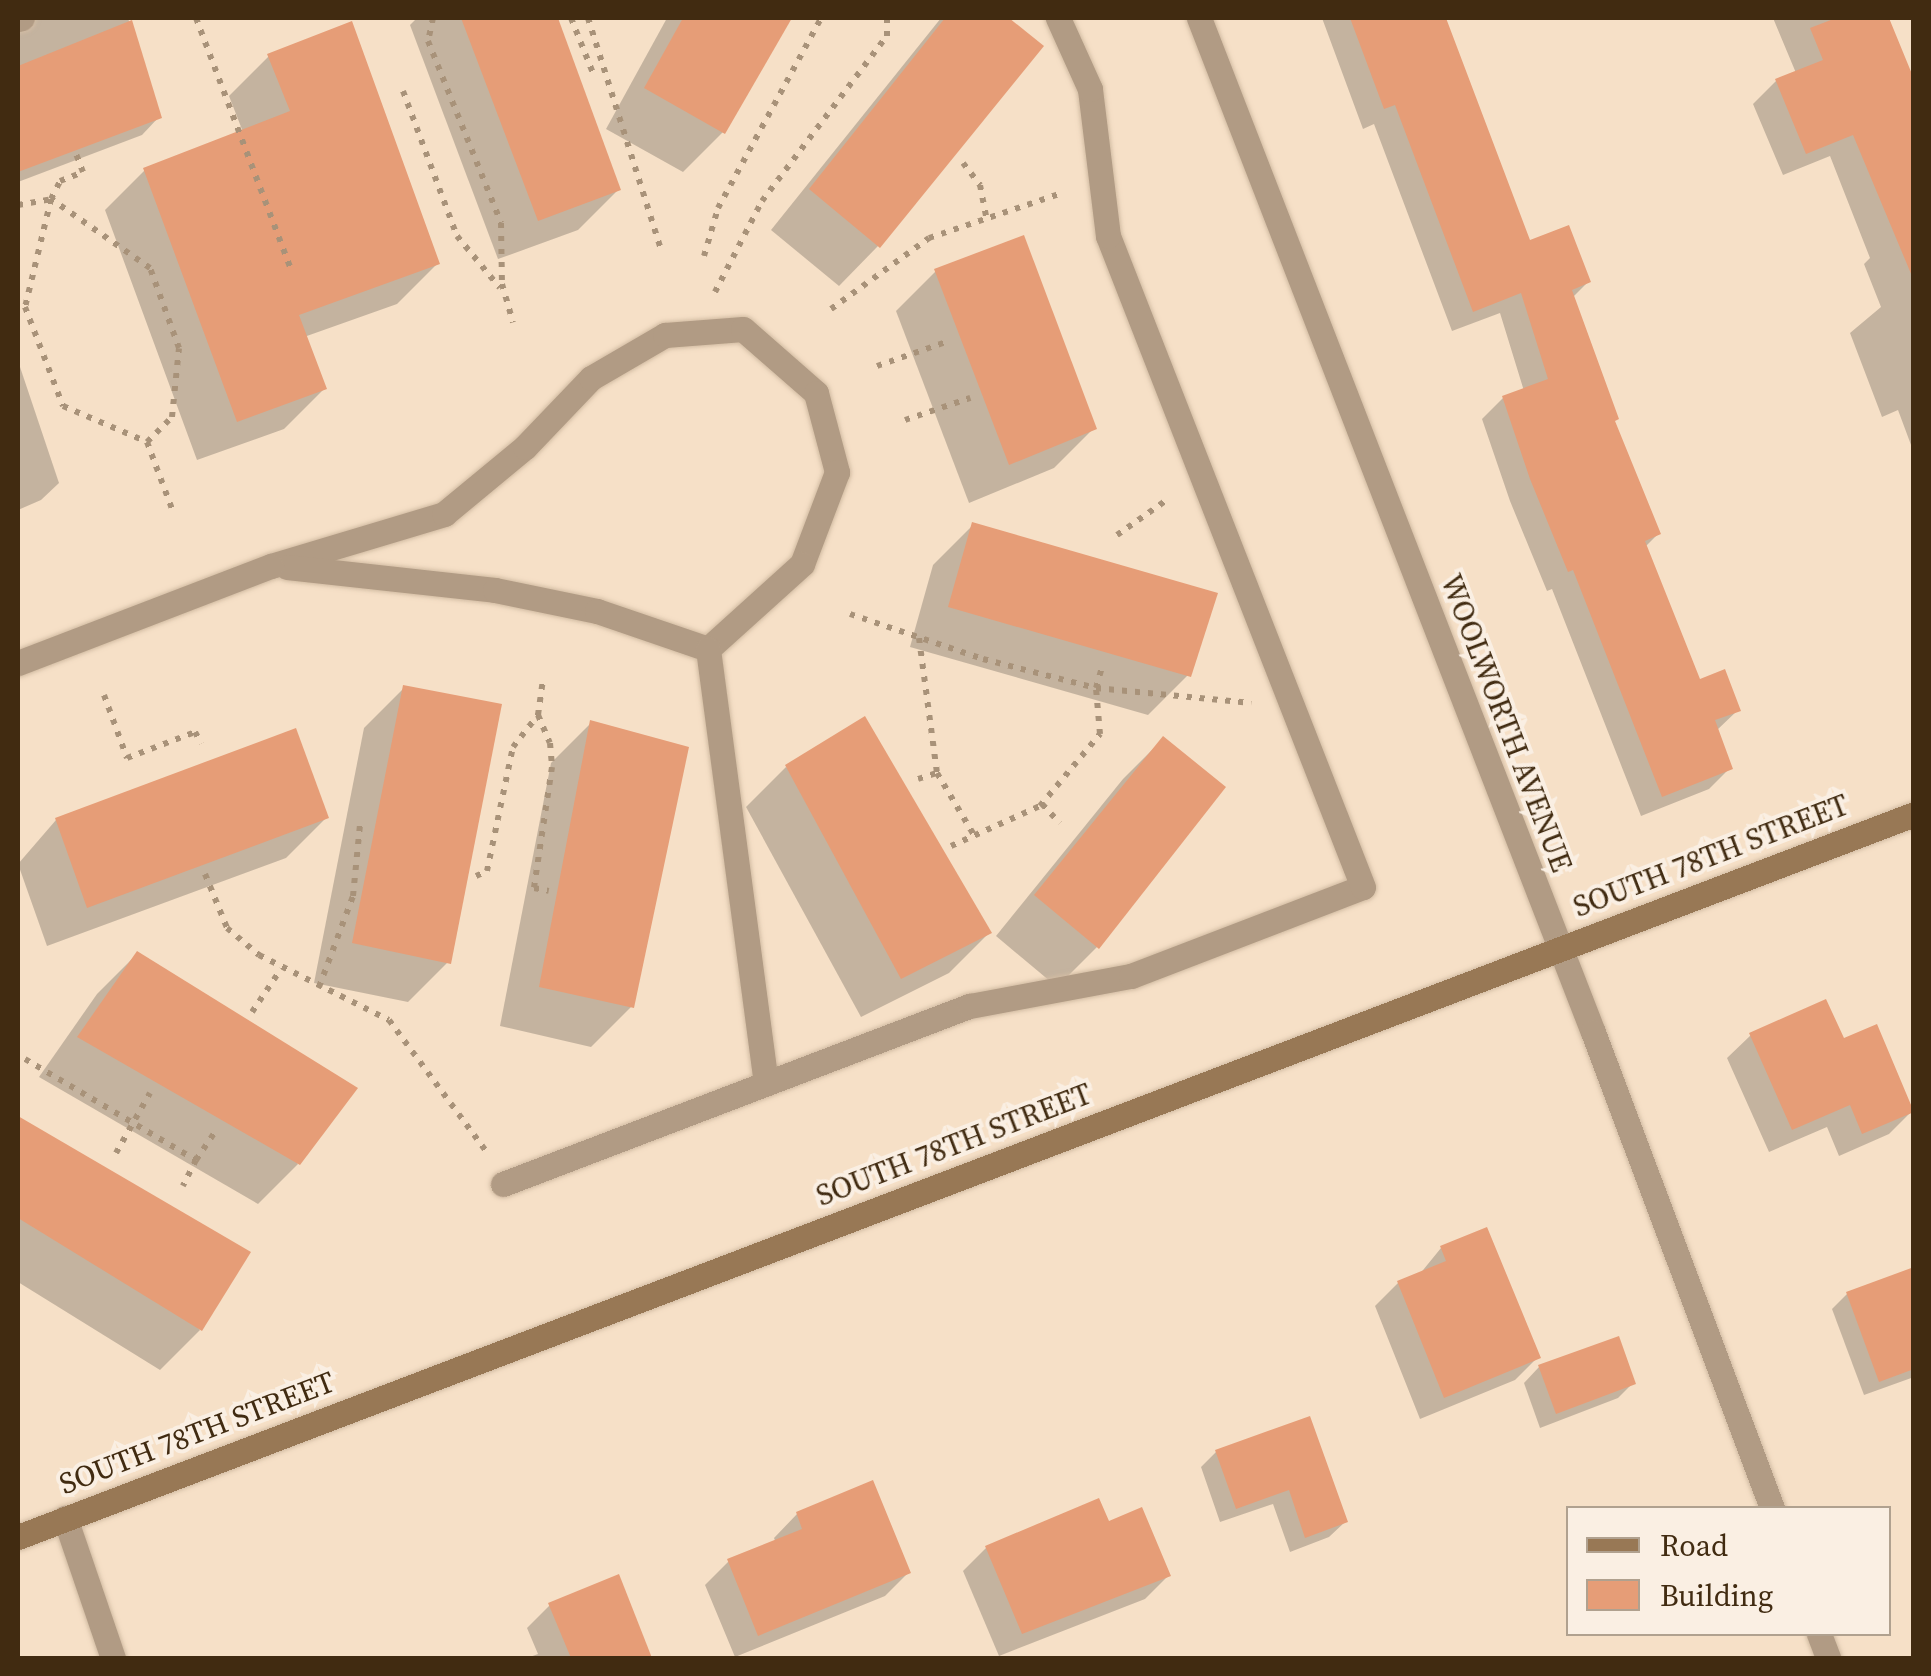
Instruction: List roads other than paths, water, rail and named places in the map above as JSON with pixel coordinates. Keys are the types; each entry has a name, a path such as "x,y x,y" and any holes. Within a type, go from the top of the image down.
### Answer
{"main road":[{"name":"SOUTH 78TH STREET","path":"18,1537 1914,814"}],"street":[{"path":"503,1184 970,1006 1131,976 1362,886 1108,236 1090,89 1058,18"},
{"name":"WOOLWORTH AVENUE","path":"1199,18 1771,1506"},
{"path":"18,663 270,566 444,514 525,447 590,378 666,335 743,329 816,394 837,472 802,564 708,648"},
{"path":"270,566 362,572 495,590 597,611 708,648"},
{"path":"708,648 766,1083"},
{"path":"64,1518 113,1658"}]}
